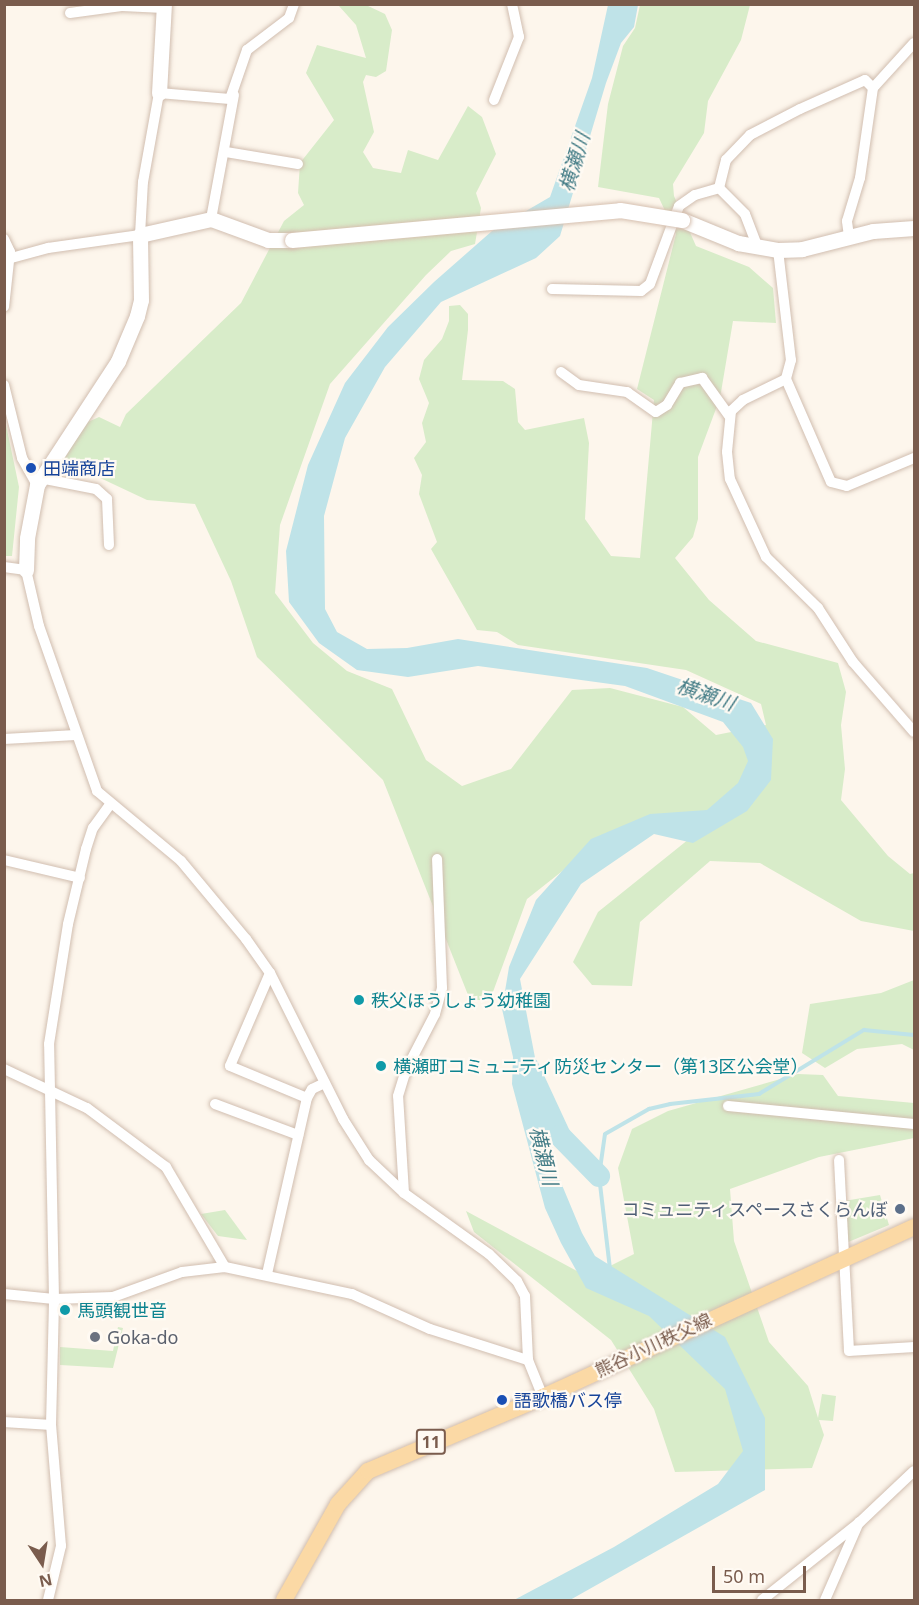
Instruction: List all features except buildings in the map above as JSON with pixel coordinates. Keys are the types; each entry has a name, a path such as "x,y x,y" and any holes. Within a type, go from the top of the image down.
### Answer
{"main road":[{"name":"熊谷小川秩父線","path":"284,1600 338,1504 368,1471 543,1397 753,1297 915,1227"}],"street":[{"path":"211,219 234,95 247,50 289,18 294,4"},
{"path":"494,100 519,37 512,4"},
{"path":"70,14 122,6 164,6 159,93 142,188 141,300 128,339 39,482 28,527 27,570 35,611 62,683 90,779 110,805 181,861 225,911 270,973 360,1148 404,1193 489,1254 517,1281 525,1296 528,1360 543,1397"},
{"path":"849,236 847,221 860,178 873,88 915,43"},
{"path":"718,188 726,160 750,135 865,80 873,88"},
{"path":"159,93 223,101 234,95"},
{"path":"225,152 298,164"},
{"path":"718,188 745,214 758,248"},
{"path":"552,289 641,291 650,284 679,206 688,198 718,188"},
{"path":"7,259 48,248 140,235 211,219 268,240 292,240 620,210 682,220 758,248 778,250 802,249 849,236 915,228"},
{"path":"4,238 7,259 4,307"},
{"path":"778,250 791,360 786,379 828,476 838,487 915,458"},
{"path":"561,372 579,385 627,392 656,412 667,405 680,383 702,378 730,417"},
{"path":"786,379 743,400 730,417 728,472 760,548 772,565 818,608 853,662 915,732"},
{"path":"4,385 22,458 39,482 96,489 107,499 109,545"},
{"path":"4,567 27,570"},
{"path":"4,739 76,735"},
{"path":"48,1600 61,1546 51,1425 54,1299 51,1022 80,878 93,828 110,805"},
{"path":"404,1193 398,1096 406,1070 435,1014 442,988 437,859"},
{"path":"4,860 80,878"},
{"path":"270,973 230,1066 307,1098"},
{"path":"4,1069 87,1108 166,1167 225,1267"},
{"path":"267,1274 307,1098 312,1089 325,1083"},
{"path":"215,1104 298,1135"},
{"path":"728,1106 915,1124"},
{"path":"839,1160 846,1257 849,1351 915,1347"},
{"path":"4,1294 54,1299 113,1297 182,1272 225,1267 267,1274 352,1294 430,1329 528,1360"},
{"path":"4,1422 51,1425"},
{"path":"762,1600 860,1522 915,1471"},
{"path":"825,1600 860,1522"}],"green space":[{"path":"332,5 366,5 385,14 392,30 386,71 376,77 366,75 363,82 374,132 363,152 373,168 401,173 408,150 438,160 468,106 482,117 496,154 476,193 481,208 475,244 451,251 426,275 330,384 280,525 275,593 313,643 347,671 392,689 426,760 462,786 511,769 572,690 610,688 683,707 716,735 766,725 761,704 686,670 518,645 497,632 477,630 431,549 437,542 419,494 422,475 414,458 426,442 422,423 429,403 419,379 424,360 442,339 449,321 449,306 460,305 468,314 462,380 503,381 515,389 518,422 525,430 584,418 589,443 585,519 611,556 640,558 654,400 637,389 676,234 659,198 598,187 608,104 623,46 635,28 640,5 750,5 741,40 708,101 704,133 673,184 674,196 696,246 749,267 773,288 776,323 733,321 720,398 698,457 698,519 693,537 675,558 709,600 756,641 838,663 846,692 841,725 845,769 841,800 888,856 910,874 914,873 914,931 861,921 760,863 710,861 640,922 632,986 592,985 573,962 598,912 689,839 659,821 575,861 527,899 490,1000 470,1000 383,780 257,657 231,581 195,504 147,500 62,460 88,422 99,417 120,427 126,414 241,303 284,221 304,205 298,193 300,163 334,120 306,73 317,45 366,58 356,25 339,6"},
{"path":"5,420 19,487 12,556 5,556"},
{"path":"914,980 914,1050 902,1044 857,1049 825,1068 802,1053 810,1004 881,993"},
{"path":"798,1074 823,1075 838,1096 914,1103 914,1138 819,1157 730,1189 734,1241 769,1342 808,1386 818,1418 822,1394 836,1396 833,1421 819,1420 824,1435 812,1468 675,1472 654,1409 611,1340 474,1232 466,1211 588,1277 634,1254 618,1168 632,1129 668,1111"},
{"path":"880,1195 889,1225 846,1243 844,1201"},
{"path":"225,1210 247,1240 218,1236 201,1214"},
{"path":"118,1327 123,1328 113,1368 60,1365 60,1347 113,1351"}],"water":[{"name":"横瀬川","path":"608,5 638,5 634,27 621,43 606,83 560,236 536,258 441,302 385,367 345,438 324,516 325,609 337,632 367,649 407,648 458,639 647,668 751,703 773,739 771,780 747,811 693,843 654,834 581,884 520,979 557,1173 582,1233 595,1256 725,1337 765,1418 765,1490 570,1600 514,1600 614,1547 718,1484 743,1451 725,1389 649,1316 586,1288 561,1243 545,1208 512,1084 513,1057 502,1009 509,967 536,900 591,839 650,814 707,810 738,783 748,761 743,747 723,722 625,686 478,666 408,677 357,670 319,643 289,602 286,551 308,465 345,383 388,327 434,282 492,231 550,197 592,78"}],"waterway":[{"path":"610,1269 599,1176 605,1134 649,1109 670,1104 759,1094 864,1030 914,1035"},
{"name":"横瀬川","path":"528,1067 560,1136 599,1176"}],"place":[{"name":"田端商店","path":"31,468"},
{"name":"秩父ほうしょう幼稚園","path":"359,1000"},
{"name":"横瀬町コミュニティ防災センター（第13区公会堂）","path":"381,1066"},
{"name":"コミュニティスペースさくらんぼ","path":"900,1209"},
{"name":"馬頭観世音","path":"65,1310"},
{"name":"Goka-do","path":"95,1337"},
{"name":"語歌橋バス停","path":"502,1400"}]}
